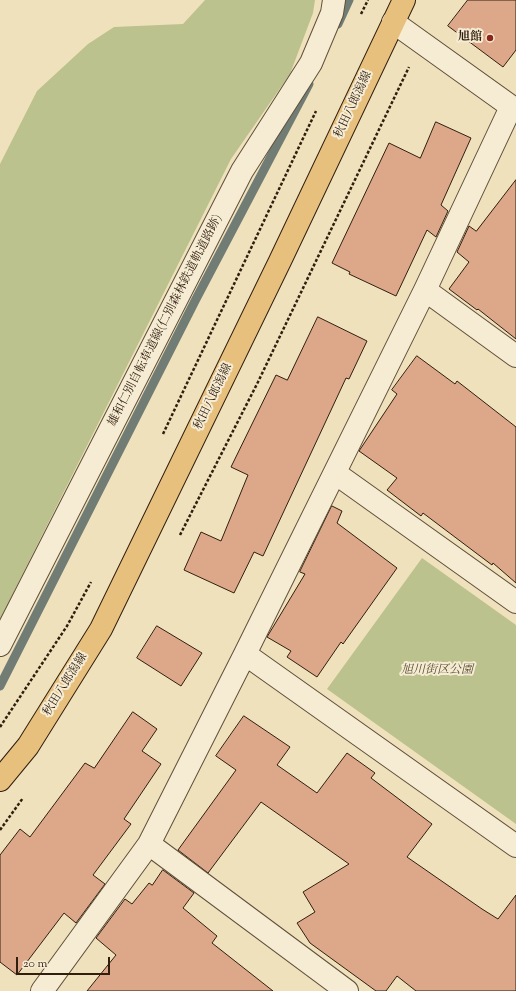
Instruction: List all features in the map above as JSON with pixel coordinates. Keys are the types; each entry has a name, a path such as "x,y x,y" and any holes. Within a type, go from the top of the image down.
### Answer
{"main road":[{"name":"秋田八郎潟線","path":"0,780 28,746 100,629 280,261 404,0"}],"street":[{"name":"雄和仁別自転車道線(仁別森林鉄道軌道路跡)","path":"0,645 242,171 311,63 332,13 334,0"},
{"path":"42,991 149,844 335,473 514,108 393,22"},
{"path":"425,290 516,356"},
{"path":"335,473 516,602"},
{"path":"245,654 516,846"},
{"path":"149,844 347,991"}],"path":[{"path":"358,22 368,0"},
{"path":"161,439 317,108"},
{"path":"0,727 67,626 92,580"}],"green space":[{"path":"205,0 315,0 313,13 290,74 231,159 0,619 0,164 37,91 88,44 114,27 183,24"},
{"name":"旭川街区公園","path":"422,558 516,625 516,824 327,689"}],"building":[{"name":"旭館","path":"468,0 516,0 516,50 503,67 448,26"},
{"path":"436,122 471,138 441,205 448,211 436,237 427,230 396,296 349,274 350,272 332,263 389,143 420,158"},
{"path":"516,180 516,339 478,309 477,310 449,289 469,262 457,252 469,226 476,231"},
{"path":"318,317 367,341 349,379 346,378 263,556 254,552 234,593 184,570 201,532 221,541 248,475 231,467 276,375 287,380"},
{"path":"417,356 455,384 457,381 516,427 516,583 493,563 492,565 423,513 421,516 387,490 397,478 359,451 397,394 392,390"},
{"path":"332,506 342,511 337,523 397,568 343,644 341,642 317,677 287,657 291,651 267,637 305,574 300,572"},
{"path":"157,626 202,653 181,686 137,658"},
{"path":"133,712 157,729 142,751 161,764 124,819 131,824 93,875 105,884 76,923 64,913 17,975 0,962 0,855 20,829 30,837 85,763 94,768"},
{"path":"244,716 290,747 277,765 317,793 347,753 375,773 371,778 432,824 407,857 482,909 498,919 516,895 516,991 416,991 397,976 386,991 376,991 310,943 297,923 315,912 303,892 349,864 261,802 208,873 178,850 236,770 216,756"},
{"path":"163,870 194,893 183,908 217,936 212,943 273,991 87,991 116,955 96,938 125,899 132,904 149,883 152,885"}],"waterway":[{"path":"338,24 349,0"},
{"path":"0,686 196,299 309,84"}],"place":[{"name":"旭館","path":"490,38"}]}
